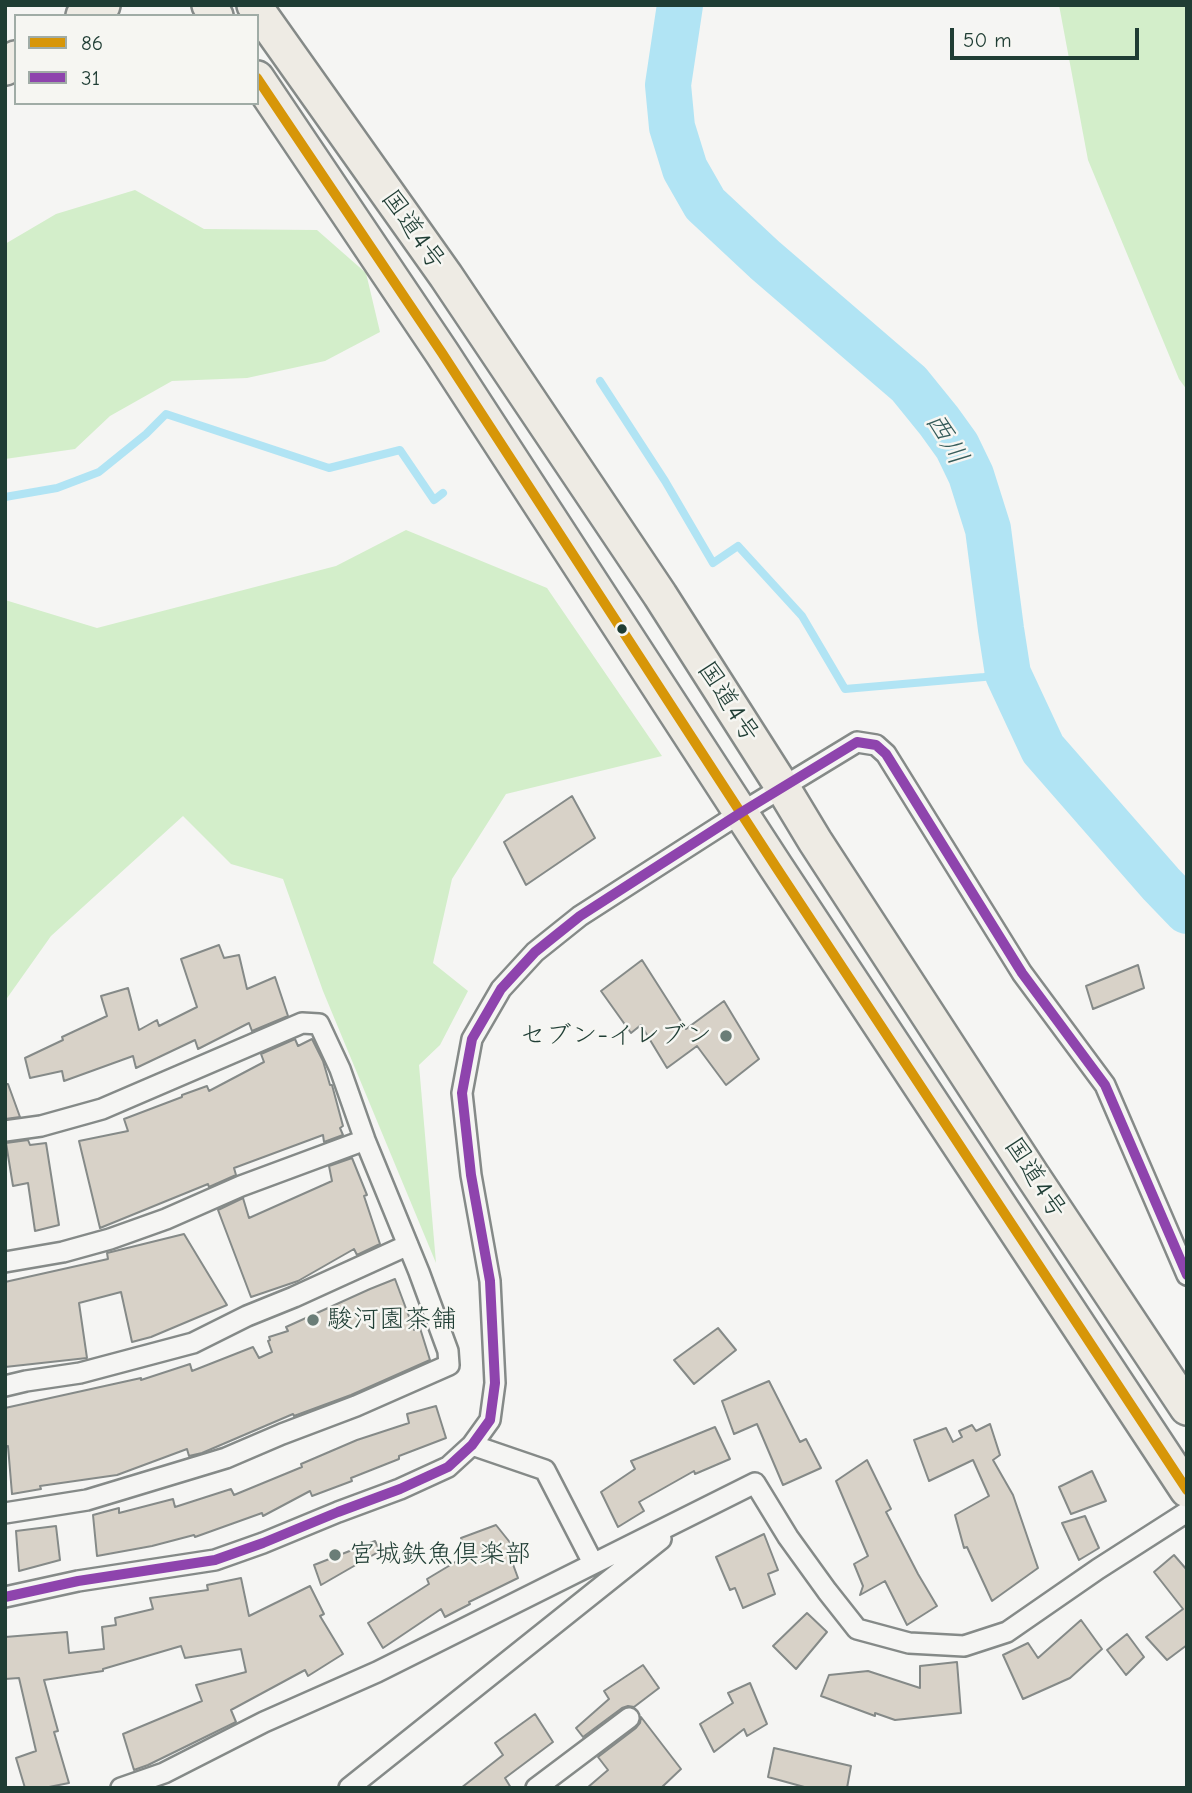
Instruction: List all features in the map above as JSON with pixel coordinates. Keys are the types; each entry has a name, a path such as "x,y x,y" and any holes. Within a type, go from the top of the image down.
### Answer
{"highway":[{"name":"国道4号","path":"254,5 461,299 660,595 815,841 1187,1408"},
{"name":"国道4号","path":"259,81 450,365 1187,1490"}],"street":[{"path":"5,1597 78,1581 215,1560 400,1489 448,1467 472,1445 490,1420 495,1383 490,1281 471,1175 462,1093 472,1039 501,989 534,951 580,916 857,742 876,745 886,754 1023,973 1105,1085 1187,1275"},
{"path":"5,1130 41,1126 102,1109 302,1023 319,1024 340,1069 365,1140 408,1245 448,1351 449,1365 226,1458 87,1500 5,1513"},
{"path":"5,1262 63,1252 110,1239 365,1140"},
{"path":"5,1386 80,1373 193,1343 247,1316 408,1245"},
{"path":"472,1445 545,1470 593,1563"},
{"path":"121,1788 164,1773 264,1722 377,1672 755,1483 788,1537 857,1629 909,1643 964,1646 1007,1632 1187,1512"},
{"path":"349,1788 689,1517"},
{"path":"536,1788 629,1718"}],"green space":[{"path":"1059,5 1187,5 1187,390 1179,379 1088,160"},
{"path":"135,190 204,229 317,230 366,273 380,332 325,361 247,378 172,381 110,416 75,449 5,459 5,244 56,214"},
{"path":"406,530 547,588 662,756 506,794 452,879 433,963 468,991 440,1045 419,1065 436,1263 323,991 283,879 231,864 183,816 51,936 5,1001 5,600 97,628 336,566"}],"building":[{"path":"572,796 595,838 526,885 504,842"},
{"path":"219,945 224,958 239,955 247,989 275,977 288,1016 252,1031 249,1023 198,1049 195,1040 136,1068 133,1056 64,1081 62,1071 30,1078 25,1058 107,1016 101,996 128,988 139,1030 157,1020 159,1026 197,1007 181,959"},
{"path":"642,960 686,1029 724,1001 759,1059 726,1085 697,1046 667,1068 641,1025 631,1033 601,991"},
{"path":"1138,965 1144,988 1093,1009 1086,986"},
{"path":"295,1039 298,1046 312,1039 323,1061 332,1085 343,1135 324,1142 323,1135 234,1168 236,1175 100,1228 79,1141 128,1131 124,1119 207,1086 209,1091 264,1062 261,1054"},
{"path":"5,1084 8,1084 20,1117 5,1119"},
{"path":"28,1140 30,1145 46,1143 59,1225 35,1231 28,1183 13,1186 6,1143"},
{"path":"352,1158 367,1195 364,1196 380,1244 357,1255 354,1249 298,1281 251,1297 218,1210 243,1198 249,1218 332,1181 329,1166"},
{"path":"184,1234 227,1305 151,1337 132,1342 121,1292 79,1303 87,1358 5,1367 5,1282 108,1259 107,1253"},
{"path":"395,1279 414,1330 420,1328 430,1360 351,1395 294,1416 293,1414 202,1453 189,1456 187,1449 117,1475 40,1486 41,1489 12,1494 8,1446 5,1447 5,1408 141,1380 190,1364 192,1371 253,1347 259,1358 272,1352 269,1337 288,1331 286,1327"},
{"path":"718,1328 736,1350 694,1384 674,1360"},
{"path":"769,1381 800,1442 806,1439 821,1468 783,1485 757,1424 734,1434 722,1401"},
{"path":"436,1406 446,1438 399,1456 399,1459 351,1478 352,1481 312,1496 310,1491 263,1516 262,1513 195,1537 194,1535 97,1556 93,1515 119,1508 119,1513 173,1499 175,1507 231,1489 234,1495 302,1467 301,1464 357,1440 409,1423 407,1414"},
{"path":"990,1424 1000,1455 993,1460 1013,1495 1038,1568 992,1601 967,1547 964,1548 955,1515 989,1496 973,1460 929,1481 914,1440 946,1428 953,1442 962,1437 959,1431 972,1425 976,1431"},
{"path":"715,1427 730,1459 695,1474 694,1471 639,1502 644,1511 618,1527 601,1492 635,1469 631,1461"},
{"path":"867,1460 891,1509 886,1512 937,1606 907,1625 885,1581 860,1595 863,1586 854,1564 868,1556 836,1481"},
{"path":"1092,1471 1106,1501 1071,1514 1059,1487"},
{"path":"1085,1516 1099,1548 1079,1560 1062,1523"},
{"path":"496,1525 512,1545 507,1548 518,1578 445,1617 441,1609 383,1648 368,1623 429,1584 427,1579 467,1555 461,1538"},
{"path":"56,1526 60,1560 19,1571 16,1531"},
{"path":"764,1534 778,1570 768,1574 775,1594 743,1608 735,1588 730,1590 716,1557"},
{"path":"375,1541 380,1551 321,1585 314,1565"},
{"path":"1174,1555 1187,1570 1187,1645 1167,1660 1146,1637 1183,1609 1154,1572"},
{"path":"241,1578 249,1616 310,1586 324,1614 320,1616 343,1654 308,1676 305,1670 231,1710 236,1722 134,1770 123,1734 202,1701 196,1685 246,1672 241,1649 185,1658 181,1646 103,1671 44,1680 58,1731 54,1732 69,1783 44,1788 25,1788 16,1758 36,1751 19,1678 5,1679 5,1637 67,1632 69,1653 104,1649 102,1627 116,1625 115,1618 153,1609 150,1598 208,1590 207,1585"},
{"path":"807,1613 827,1632 796,1669 773,1646"},
{"path":"1081,1620 1102,1649 1070,1678 1023,1699 1003,1655 1028,1643 1038,1658"},
{"path":"1127,1634 1144,1657 1126,1675 1107,1650"},
{"path":"957,1662 961,1713 895,1720 875,1713 875,1716 821,1696 829,1675 868,1671 920,1688 920,1666"},
{"path":"643,1665 659,1688 634,1707 622,1708 583,1737 576,1728 609,1699 604,1691"},
{"path":"750,1683 767,1724 747,1736 744,1729 714,1752 700,1724 733,1703 728,1693"},
{"path":"535,1714 553,1742 505,1778 511,1788 461,1788 503,1755 495,1743"},
{"path":"641,1717 681,1769 661,1788 587,1788 608,1770 598,1757 636,1728"},
{"path":"774,1748 851,1766 847,1788 808,1788 768,1777"}],"waterway":[{"name":"西川","path":"680,5 668,85 672,127 685,169 705,204 765,260 909,384 957,446 971,475 988,529 1008,674 1043,749 1187,911"},
{"path":"600,381 665,481 713,563 738,546 802,616 845,689 1008,674"},
{"path":"5,497 57,488 99,472 166,414 329,468 400,450 434,500 443,493"}],"transit line":[{"name":"86","path":"259,81 442,353 776,867 1187,1490"},
{"name":"31","path":"5,1597 78,1581 215,1560 400,1489 448,1467 472,1445 490,1420 495,1383 490,1281 471,1175 462,1093 472,1039 501,989 535,952 580,916 857,742 876,745 886,754 1022,973 1105,1085 1187,1275"}],"place":[{"name":"セブン-イレブン","path":"726,1036"},
{"name":"駿河園茶舗","path":"313,1320"},
{"name":"宮城鉄魚倶楽部","path":"335,1555"}]}
